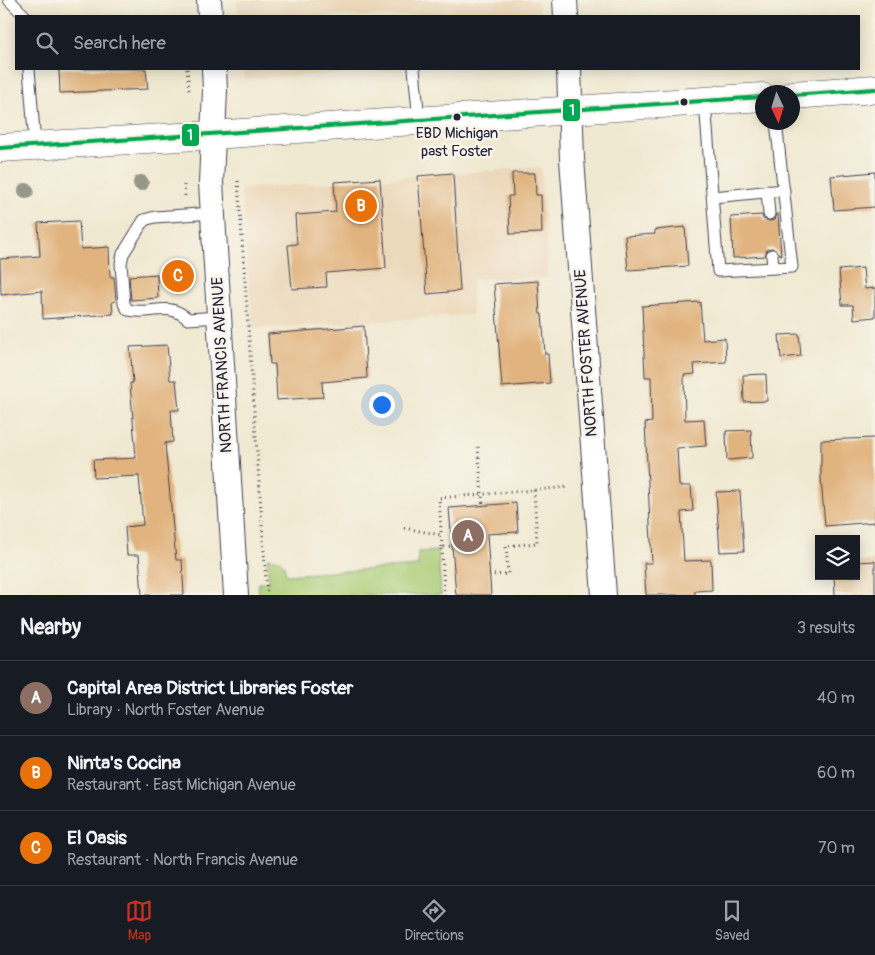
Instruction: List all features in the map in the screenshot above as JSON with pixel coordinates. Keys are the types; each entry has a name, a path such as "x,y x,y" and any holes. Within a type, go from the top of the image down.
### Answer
{"main road":[{"path":"800,94 875,89"},
{"path":"0,148 755,98"}],"street":[{"path":"209,0 210,15"},
{"path":"565,0 566,15"},
{"name":"NORTH FRANCIS AVENUE","path":"214,70 211,183 236,595"},
{"name":"NORTH FOSTER AVENUE","path":"569,70 572,159 604,595"}],"lane":[{"path":"9,0 25,15"},
{"path":"29,70 35,146"},
{"path":"414,70 419,121"},
{"path":"705,102 714,197 718,271 792,267 777,130"},
{"path":"714,197 784,190"},
{"path":"767,191 769,214"},
{"path":"213,213 155,217 144,220 123,254 121,263 124,304 128,310 136,312 172,309 188,319 219,317"},
{"path":"772,255 774,268"}],"path":[{"path":"187,70 189,91"},
{"path":"238,181 267,595"},
{"path":"478,447 483,506"},
{"path":"444,595 439,498 569,487"},
{"path":"489,575 508,574 506,546 537,543 534,489"},
{"path":"404,528 441,535"},
{"path":"442,547 452,546"}],"shaded area":[{"path":"237,0 538,0 539,15 238,15"},
{"path":"243,70 396,70 244,79"},
{"path":"541,167 548,277 472,279 472,315 253,329 241,189"}],"green space":[{"path":"438,551 441,595 259,595 258,583 269,582 267,558 279,560 283,564 286,575 418,566 418,552"}],"building":[{"path":"59,70 146,70 148,89 60,93"},
{"path":"875,172 875,207 834,210 831,176"},
{"path":"453,173 460,291 427,294 418,176"},
{"path":"512,173 535,173 536,195 541,195 542,233 510,234 508,196 513,196"},
{"path":"380,179 386,268 326,273 327,287 292,289 288,245 297,244 295,215 336,212 334,182"},
{"path":"776,214 778,214 781,255 772,248 767,249 765,256 733,258 731,217 762,215 763,219 769,221 774,220"},
{"path":"79,221 81,249 109,247 110,277 114,277 116,301 112,302 113,314 43,319 42,291 1,295 0,259 40,256 38,223"},
{"path":"685,227 688,266 628,270 625,236 655,234 655,230"},
{"path":"863,268 865,289 875,288 875,317 854,319 853,305 842,305 839,270"},
{"path":"157,274 158,298 131,300 129,276"},
{"path":"538,281 540,314 542,314 545,354 548,354 550,383 502,387 494,284"},
{"path":"700,302 703,340 725,338 726,362 694,364 695,374 684,375 685,420 704,419 706,446 677,448 679,486 691,486 693,511 681,512 684,561 711,560 712,590 695,591 695,595 646,595 644,563 652,563 645,423 652,422 651,377 645,377 642,306"},
{"path":"364,326 367,378 322,382 323,397 277,400 275,364 270,364 268,334"},
{"path":"799,334 801,356 781,358 779,335"},
{"path":"167,345 170,380 176,380 179,410 171,410 173,442 165,443 176,560 182,560 184,595 142,595 139,555 127,555 125,527 143,525 139,476 94,478 93,460 136,458 130,383 133,383 130,347"},
{"path":"766,374 767,401 744,402 743,375"},
{"path":"751,430 752,458 727,460 726,431"},
{"path":"875,438 875,522 825,526 821,479 821,440"},
{"path":"740,491 744,551 720,552 716,492"},
{"path":"516,503 518,532 487,534 491,595 456,595 449,508"},
{"path":"875,561 875,595 835,595 834,580 860,580 860,562"}],"transit line":[{"name":"1","path":"800,94 875,89"},
{"name":"1","path":"0,148 755,97"}],"place":[{"name":"EBD Michigan past Foster","path":"457,117"},
{"name":"Ninta's Cocina","path":"361,206"},
{"name":"El Oasis","path":"178,276"},
{"name":"Capital Area District Libraries Foster","path":"468,536"}]}
